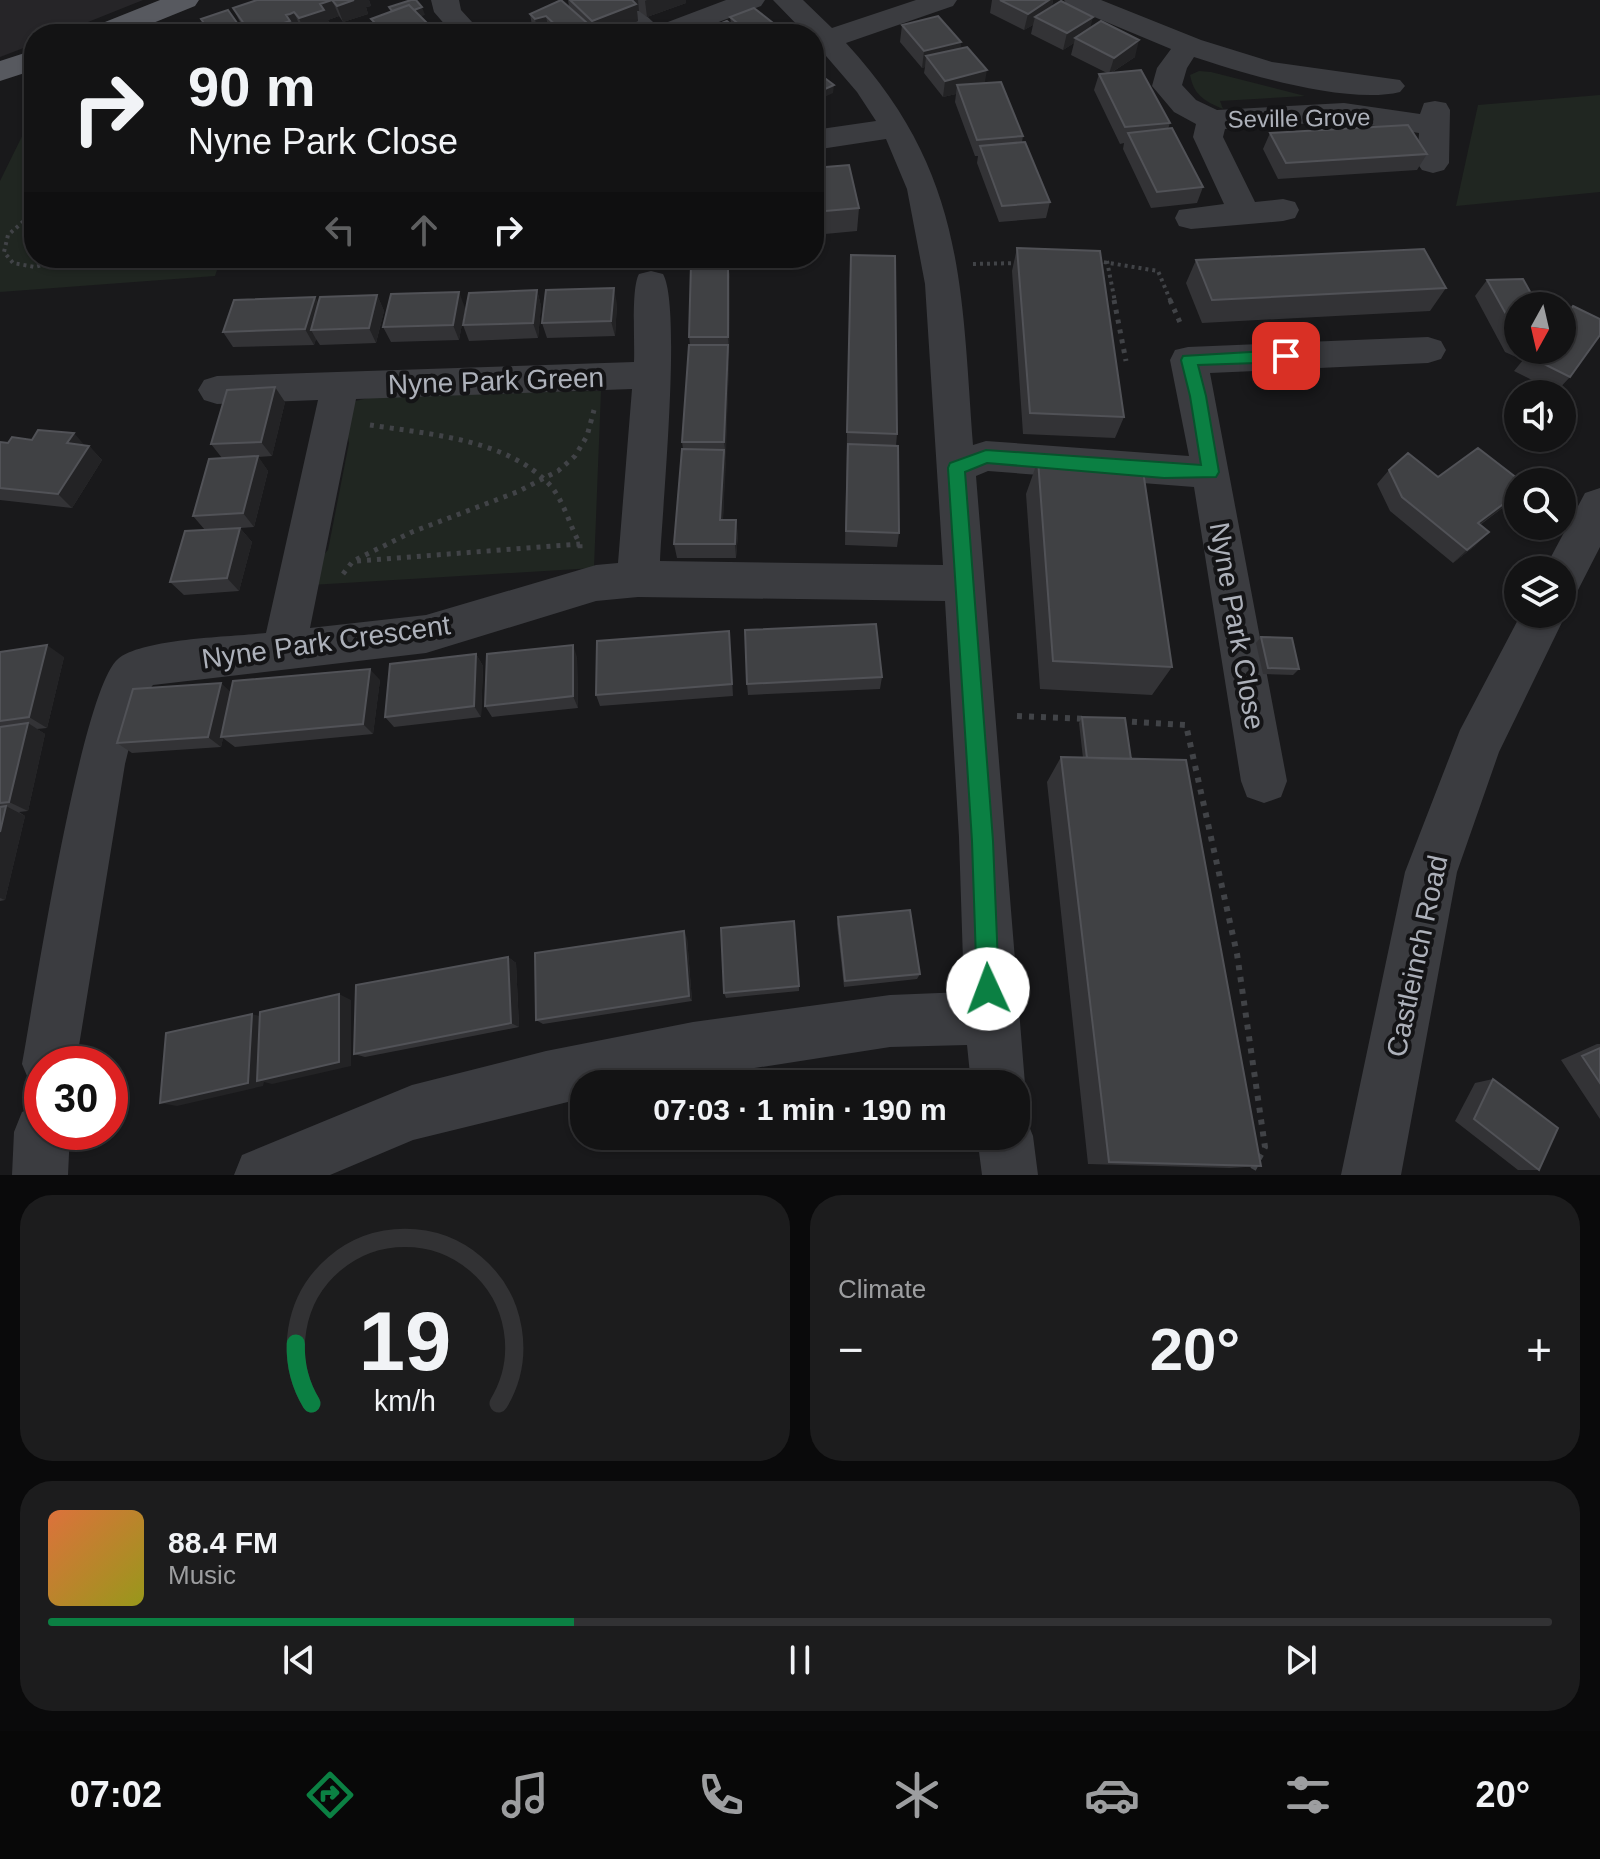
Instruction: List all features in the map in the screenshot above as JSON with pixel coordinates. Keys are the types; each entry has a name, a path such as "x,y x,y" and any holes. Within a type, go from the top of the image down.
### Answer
{"main road":[{"path":"125,24 185,0"},
{"path":"0,72 24,63"}],"street":[{"path":"445,0 448,12 459,24"},
{"path":"687,24 751,0"},
{"path":"787,0 813,24"},
{"path":"829,39 943,0"},
{"name":"Seville Grove","path":"1078,0 1186,47 1277,72 1321,80 1390,86"},
{"path":"824,34 861,77 893,128 923,188 940,258 983,841 989,1018 996,1070"},
{"name":"Seville Grove","path":"1186,47 1172,68 1167,86 1185,106 1212,120 1344,112 1434,118 1433,163"},
{"name":"Seville Grove","path":"1212,120 1208,137 1245,214"},
{"path":"824,138 893,128"},
{"path":"1191,218 1283,210"},
{"path":"638,579 652,375 654,327 651,283"},
{"name":"Nyne Park Close","path":"1264,781 1198,396 1188,360 1428,350"},
{"name":"Nyne Park Green","path":"217,390 337,401 598,377 652,375"},
{"path":"284,651 337,401"},
{"path":"956,468 986,456 1210,472"},
{"path":"1574,556 1600,505"},
{"name":"Nyne Park Crescent","path":"52,1046 102,764 120,693 132,674 145,666 426,634 596,583 638,579 964,583"},
{"name":"Castleinch Road","path":"1371,1175 1431,872 1477,746 1537,628"},
{"path":"262,1175 412,1113 546,1078 693,1049 890,1021 989,1018"},
{"path":"40,1175 41,1150"},
{"path":"1007,1150 1010,1175"}],"lane":[{"path":"634,12 649,24"}],"path":[{"path":"24,221 8,235 4,252 13,263 24,265"},
{"path":"940,258 1030,262"},
{"path":"1092,261 1158,271 1185,333"},
{"path":"1107,261 1126,361"},
{"path":"337,401 482,447 518,463 546,481 580,544 353,561 449,515 546,481 574,459 593,417 598,377"},
{"path":"1013,715 1091,720"},
{"path":"1107,721 1186,725 1237,954 1265,1147 1250,1175"}],"shaded area":[{"path":"0,0 143,0 83,24 24,24 24,48 0,57"},
{"path":"1199,71 1305,96 1220,101 1223,109 1197,92 1190,75"},
{"path":"1600,95 1600,192 1456,206 1478,105"},
{"path":"24,132 24,268 218,268 215,276 0,292 0,181"},
{"path":"601,391 594,568 311,585 315,564 328,550 349,443 344,415 351,402 385,394"}],"building":[{"path":"257,0 332,0 320,4 324,10 299,18 294,12 286,15 290,21 281,24 244,24 233,8"},
{"path":"332,0 354,0 337,6"},
{"path":"416,0 422,7 414,10 409,5 392,11 389,7"},
{"path":"561,0 587,23 554,24 546,16 535,19 530,14"},
{"path":"570,0 632,0 636,4 592,21"},
{"path":"1000,0 1049,0 1028,14"},
{"path":"1061,1 1093,17 1067,33 1035,17"},
{"path":"409,5 428,24 368,24 374,22 371,19"},
{"path":"754,8 774,24 739,24 730,17"},
{"path":"228,10 238,24 205,24 201,19"},
{"path":"938,16 961,42 924,51 902,25"},
{"path":"1101,21 1139,40 1114,58 1075,38"},
{"path":"967,47 987,70 945,81 926,56"},
{"path":"1141,70 1170,123 1125,127 1099,74"},
{"path":"824,78 834,85 824,90"},
{"path":"1001,82 1023,136 977,140 957,85"},
{"path":"1408,125 1427,154 1286,163 1270,133"},
{"path":"1172,128 1203,187 1157,192 1128,133"},
{"path":"1025,142 1050,202 1002,206 980,146"},
{"path":"849,165 859,208 824,211 824,167"},
{"path":"1017,248 1100,251 1124,417 1030,413"},
{"path":"1424,249 1446,288 1212,300 1196,260"},
{"path":"851,255 895,256 897,434 847,432"},
{"path":"691,268 728,268 728,337 689,337"},
{"path":"1523,279 1530,292 1504,292 1504,311 1487,280"},
{"path":"614,288 611,321 542,323 546,290"},
{"path":"537,290 533,323 463,325 469,293"},
{"path":"459,292 453,325 383,327 391,294"},
{"path":"377,295 369,328 311,330 320,297"},
{"path":"315,297 305,329 223,332 234,300"},
{"path":"1576,307 1600,319 1600,335 1570,377 1544,364 1576,364"},
{"path":"689,345 728,345 724,442 682,442"},
{"path":"275,387 261,442 211,444 227,390"},
{"path":"38,430 74,433 67,443 89,446 58,494 0,488 0,442 8,443 12,437 32,440"},
{"path":"848,444 898,446 899,533 846,531"},
{"path":"1478,448 1504,468 1504,504 1478,523 1489,532 1467,550 1402,497 1389,470 1408,453 1438,477"},
{"path":"682,449 724,450 720,520 736,520 735,544 674,544"},
{"path":"258,456 243,513 193,516 209,459"},
{"path":"1038,460 1142,464 1172,667 1053,661"},
{"path":"240,528 227,578 170,582 185,531"},
{"path":"876,624 882,677 747,684 745,630"},
{"path":"729,631 732,684 596,695 597,641"},
{"path":"1261,637 1292,638 1299,669 1268,668"},
{"path":"47,645 29,717 0,721 0,652"},
{"path":"573,645 573,696 485,706 487,654"},
{"path":"476,654 474,706 385,717 390,664"},
{"path":"370,669 363,724 221,737 233,681"},
{"path":"221,683 208,737 117,743 133,689"},
{"path":"1082,717 1125,718 1131,759 1087,758"},
{"path":"28,723 9,802 0,803 0,727"},
{"path":"1061,757 1186,760 1261,1166 1109,1162"},
{"path":"6,806 0,832 0,807"},
{"path":"910,910 920,974 845,981 838,917"},
{"path":"794,921 799,986 724,993 721,928"},
{"path":"684,931 689,996 536,1020 535,953"},
{"path":"508,957 511,1023 354,1054 356,985"},
{"path":"339,994 339,1062 257,1081 260,1012"},
{"path":"252,1014 248,1083 160,1103 166,1033"},
{"path":"1600,1048 1600,1083 1582,1056"},
{"path":"1493,1079 1558,1128 1539,1170 1474,1119"}],"route":[{"path":"988,989 983,841 956,468 986,456 1210,472 1198,396 1188,360 1286,356"}]}
